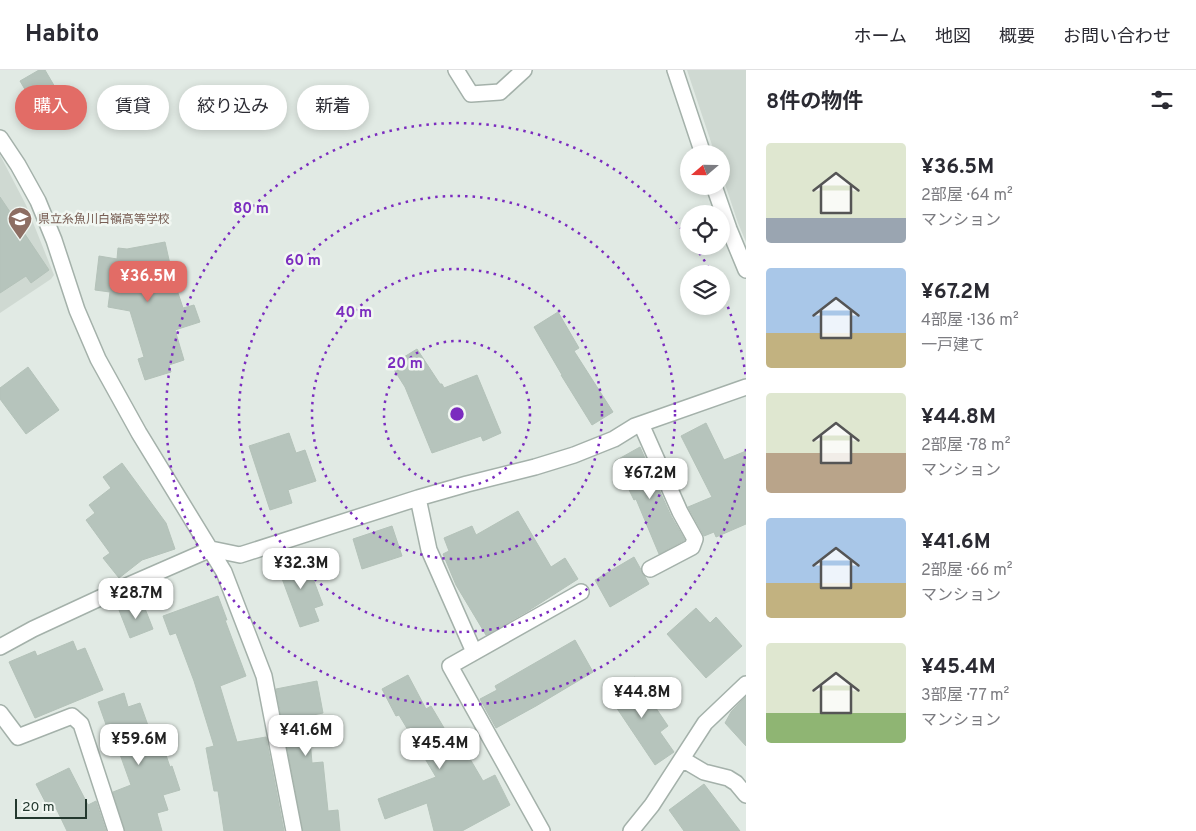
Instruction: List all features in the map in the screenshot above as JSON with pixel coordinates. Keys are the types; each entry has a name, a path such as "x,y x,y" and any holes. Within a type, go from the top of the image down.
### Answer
{"street":[{"path":"456,70 471,94 500,92 524,70"},
{"path":"675,70 701,145"},
{"path":"0,138 38,201 54,240 77,310 98,359 139,433 224,572 264,676 294,831"},
{"path":"717,195 746,270"},
{"path":"0,647 41,625 211,550 240,555 418,498 535,467 574,455 614,439 641,424 746,387"},
{"path":"641,424 680,512 695,539 692,547 650,569"},
{"path":"418,498 429,550 474,652"},
{"path":"542,831 450,666 581,592"},
{"path":"631,831 652,805 705,724 746,684"},
{"path":"0,713 18,737 72,716 81,724 116,831"},
{"path":"682,759 704,772 728,778 746,795"}],"shaded area":[{"path":"687,70 746,70 746,242 729,195 730,145 712,145"},
{"name":"県立糸魚川白嶺高等学校","path":"0,155 26,205 54,275 51,279 0,313"}],"building":[{"path":"39,70 45,70 54,85 22,85 20,81"},
{"path":"0,197 49,270 31,283 26,276 0,293"},
{"path":"165,242 176,291 183,308 194,305 200,322 175,330 184,360 169,365 171,372 145,380 138,359 144,357 130,311 108,307 110,292 95,290 99,256 117,259 118,248 127,249"},
{"path":"558,312 579,348 574,351 613,412 592,425 534,327"},
{"path":"417,349 444,388 477,375 501,433 483,441 481,436 432,453 405,387 391,365"},
{"path":"28,367 59,410 26,434 0,399 0,388"},
{"path":"706,423 724,460 746,451 746,524 716,537 714,532 704,536 688,507 712,497 681,436"},
{"path":"289,433 296,453 305,450 316,481 288,490 292,503 270,510 249,446"},
{"path":"640,447 671,516 685,540 659,554 636,499 634,500 615,461"},
{"path":"122,463 166,523 175,549 142,560 119,578 103,558 110,553 86,520 95,513 89,505 111,488 103,477"},
{"path":"518,511 551,567 565,558 578,579 486,635 456,585 443,554 449,551 444,538 472,526 476,535"},
{"path":"392,526 402,556 362,569 353,539"},
{"path":"304,555 323,605 314,608 319,621 300,627 277,565"},
{"path":"634,557 649,584 610,607 595,580"},
{"path":"218,596 246,676 220,686 237,742 266,737 284,831 224,831 218,791 214,791 206,748 214,746 194,681 176,633 170,635 163,616"},
{"path":"142,601 153,629 130,638 119,610"},
{"path":"696,608 710,623 716,617 742,646 706,678 667,634"},
{"path":"575,640 593,672 496,728 480,699 497,690 495,686"},
{"path":"73,641 77,651 85,648 103,690 35,718 9,662 35,651 37,656"},
{"path":"408,675 426,709 431,706 450,738 456,735 483,781 495,775 510,805 462,831 434,831 427,803 385,819 378,799 436,777 399,715 396,716 382,689"},
{"path":"635,677 668,726 660,732 674,752 655,765 608,695"},
{"path":"317,681 323,713 308,716 312,763 323,762 328,811 338,810 340,831 303,831 276,689"},
{"path":"124,693 128,707 140,703 156,748 163,746 180,790 163,795 168,810 157,813 162,831 125,831 113,792 131,785 112,732 109,733 98,702"},
{"path":"746,697 746,746 725,723 731,712"},
{"path":"69,768 88,805 96,801 106,831 67,831 56,808 50,811 36,784"},
{"path":"704,784 740,831 684,831 669,810"}],"place":[{"name":"県立糸魚川白嶺高等学校","path":"20,240"}]}
